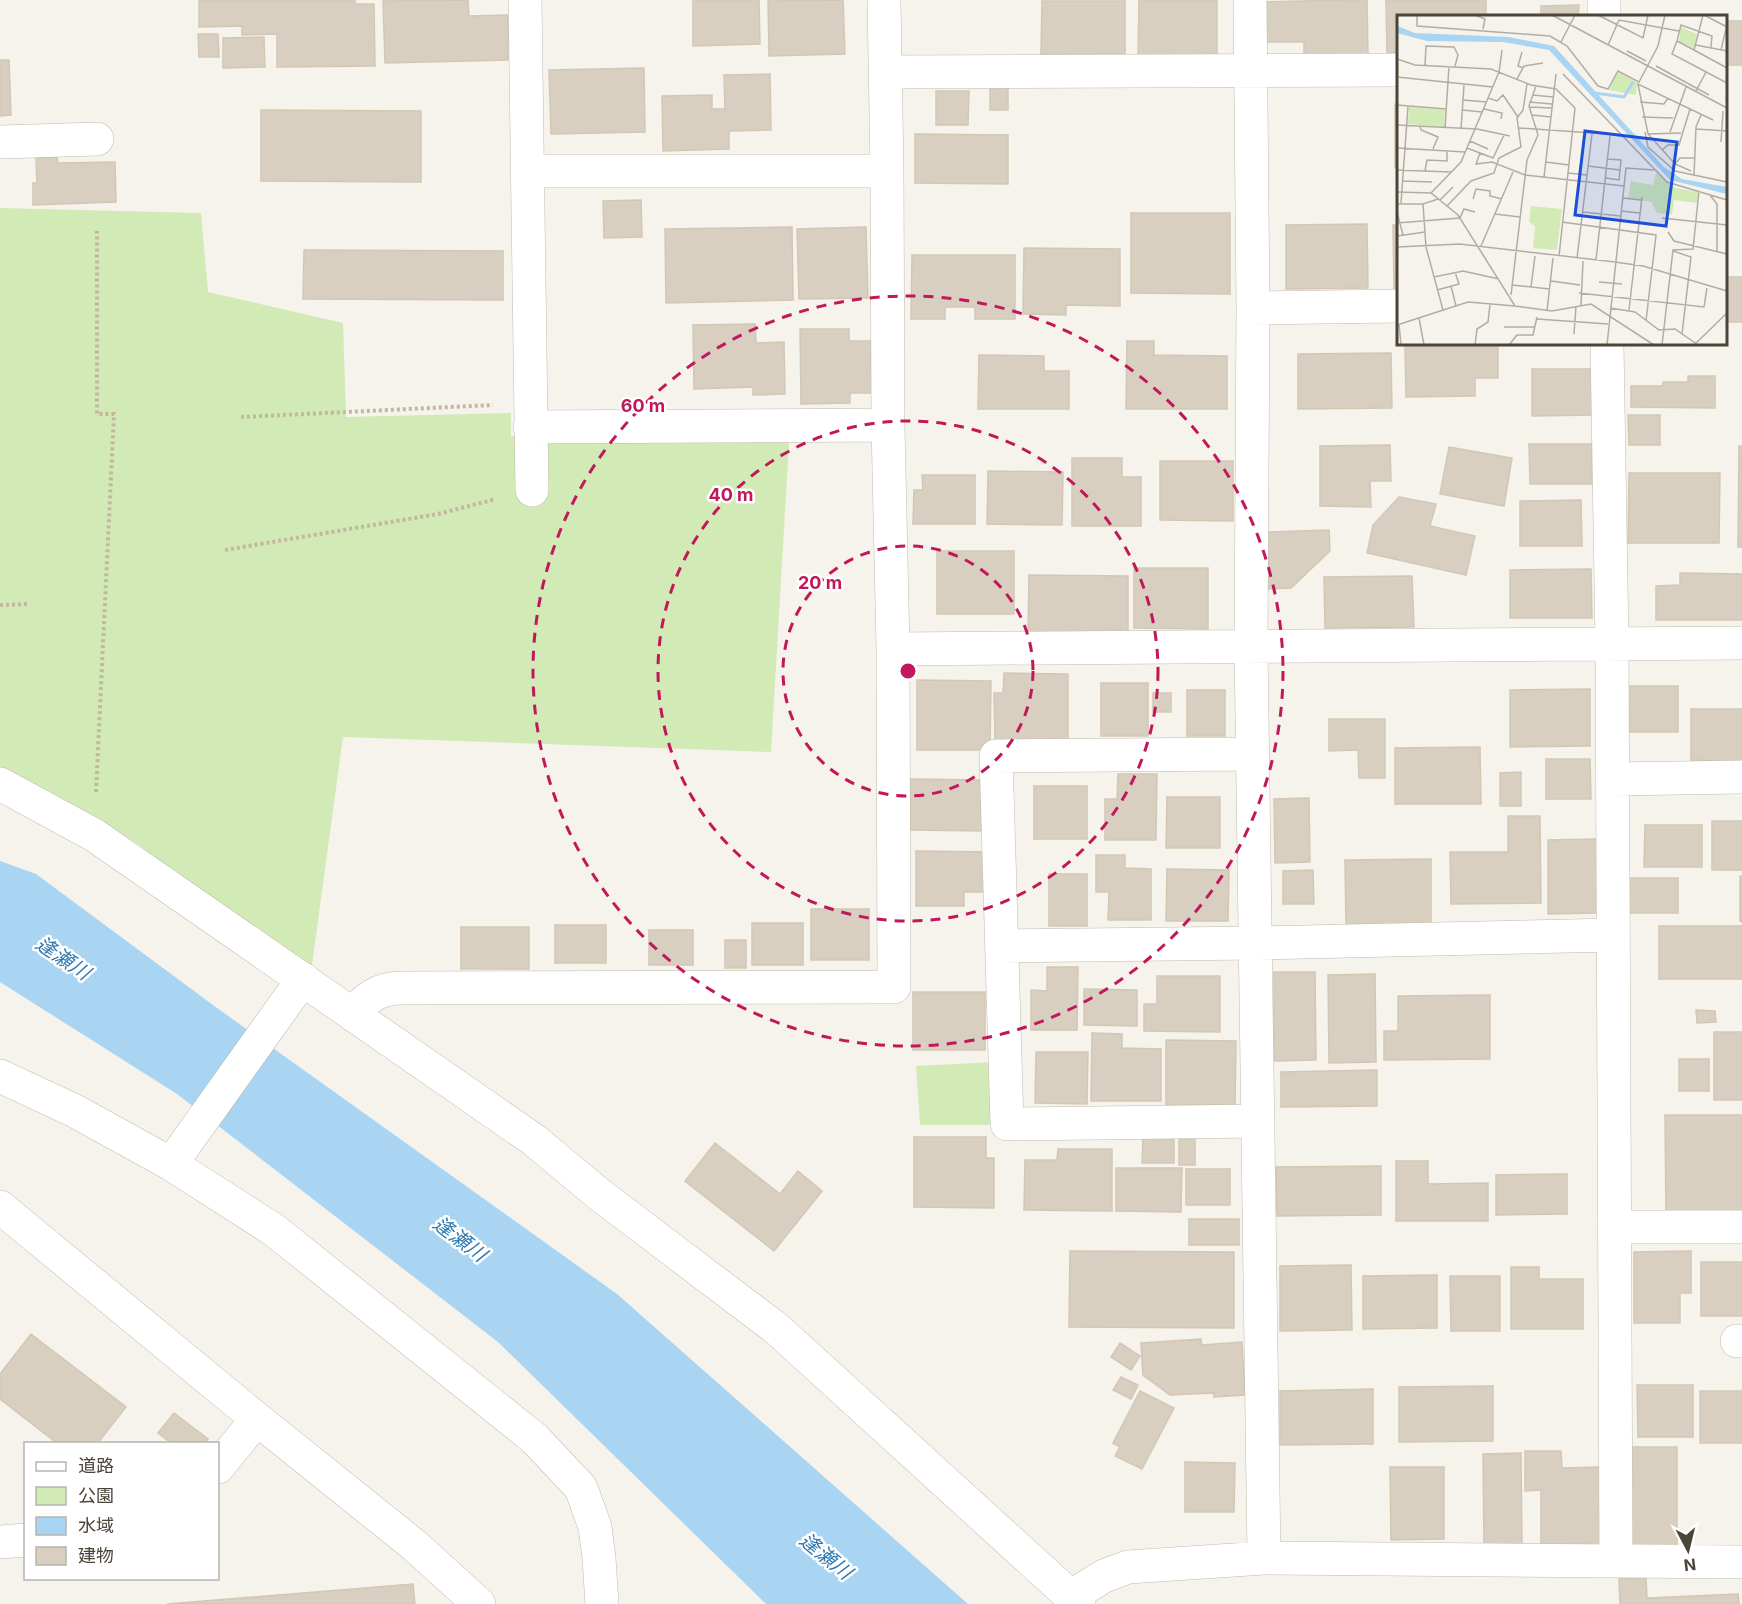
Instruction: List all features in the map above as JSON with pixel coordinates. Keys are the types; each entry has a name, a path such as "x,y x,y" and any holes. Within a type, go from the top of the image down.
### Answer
{"street":[{"path":"525,0 532,490"},
{"path":"353,1015 363,1002 379,991 399,988 894,987 893,649 888,425 884,0"},
{"path":"1250,0 1253,308 1251,647 1264,1558"},
{"path":"885,72 1397,70"},
{"path":"0,142 97,139"},
{"path":"527,171 887,171"},
{"path":"1253,308 1397,306"},
{"path":"1607,345 1612,643 1617,1560"},
{"path":"530,415 888,425"},
{"path":"893,649 1742,643"},
{"path":"1252,754 996,756 1007,1124 1258,1121"},
{"path":"1613,779 1742,777"},
{"path":"0,784 94,835 296,988 353,1015 534,1140 600,1195 777,1329 1075,1600 1104,1576 1128,1567 1264,1558 1742,1562"},
{"path":"1002,946 1613,935"},
{"path":"171,1164 296,988"},
{"path":"0,1076 75,1111 171,1164 273,1230 535,1439 581,1488 595,1527 602,1604"},
{"path":"0,1207 414,1545 479,1604"},
{"path":"1615,1227 1742,1227"},
{"path":"219,1466 257,1419"},
{"path":"0,1542 24,1540"}],"path":[{"path":"94,835 114,414 97,414 97,231"},
{"path":"241,417 530,415"},
{"path":"225,550 438,514 532,490"},
{"path":"0,605 29,604"}],"green space":[{"path":"0,208 201,213 208,292 343,323 346,417 511,413 511,436 789,443 771,752 343,737 312,965 302,966 228,915 137,843 31,784 0,770"},
{"path":"995,1062 996,1125 920,1125 916,1066"}],"water":[{"name":"逢瀬川","path":"0,861 36,874 217,1008 617,1294 968,1604 766,1604 498,1342 177,1094 0,982"}],"building":[{"path":"199,0 355,0 355,4 374,4 375,66 277,67 277,34 242,35 242,26 199,27"},
{"path":"468,0 469,16 508,15 508,60 385,63 383,1"},
{"path":"693,0 759,0 760,44 693,46"},
{"path":"843,0 845,54 769,56 768,1"},
{"path":"1139,0 1217,0 1217,57 1138,57"},
{"path":"1367,0 1368,55 1304,56 1304,42 1262,42 1261,2"},
{"path":"1386,0 1486,0 1486,15 1397,15 1397,52 1387,53"},
{"path":"1042,1 1125,1 1125,54 1041,54"},
{"path":"1579,5 1578,15 1541,15 1541,6"},
{"path":"1727,21 1742,21 1742,65 1727,65"},
{"path":"198,34 218,34 219,57 199,57"},
{"path":"264,37 265,67 223,68 223,38"},
{"path":"0,60 9,60 11,115 0,116"},
{"path":"644,68 645,132 551,134 549,70"},
{"path":"770,74 771,130 729,131 729,149 663,151 662,96 712,95 712,109 725,109 724,75"},
{"path":"990,86 1008,86 1008,110 990,110"},
{"path":"936,91 969,91 968,125 936,125"},
{"path":"1395,104 1397,104 1397,167 1395,167"},
{"path":"261,110 421,111 421,182 261,181"},
{"path":"915,134 1008,135 1008,184 915,183"},
{"path":"57,157 58,163 115,162 116,202 33,205 33,183 37,183 36,158"},
{"path":"641,200 642,237 604,238 603,201"},
{"path":"1131,213 1230,213 1230,294 1131,293"},
{"path":"1367,224 1368,288 1286,289 1286,225"},
{"path":"1393,225 1397,225 1397,290 1394,290"},
{"path":"792,227 793,300 666,303 665,229"},
{"path":"866,227 868,298 799,299 797,229"},
{"path":"1024,248 1120,249 1120,306 1066,305 1066,315 1023,314"},
{"path":"304,250 503,251 503,300 303,299"},
{"path":"912,255 1015,255 1015,319 975,319 975,307 945,307 945,319 911,319"},
{"path":"1727,277 1742,277 1742,322 1727,322"},
{"path":"755,324 756,343 784,342 785,394 753,395 753,387 694,389 693,325"},
{"path":"800,329 849,329 849,341 871,341 872,393 850,393 850,403 801,404"},
{"path":"1127,341 1154,341 1154,355 1227,356 1227,409 1126,409"},
{"path":"1405,345 1498,345 1498,378 1475,378 1475,396 1406,397"},
{"path":"1391,353 1392,408 1298,409 1298,354"},
{"path":"979,355 1044,356 1044,371 1069,371 1069,409 978,409"},
{"path":"1532,369 1594,369 1594,415 1532,416"},
{"path":"1688,376 1715,376 1715,408 1631,407 1631,386 1663,386 1663,382 1688,382"},
{"path":"1628,415 1660,415 1660,445 1629,445"},
{"path":"1529,444 1592,444 1592,484 1530,484"},
{"path":"1390,445 1391,481 1370,481 1371,507 1320,506 1320,446"},
{"path":"1739,446 1742,446 1742,547 1738,547"},
{"path":"1449,447 1512,458 1504,506 1440,494"},
{"path":"1072,458 1122,458 1122,477 1141,477 1141,526 1072,526"},
{"path":"1160,461 1233,461 1233,521 1160,520"},
{"path":"988,471 1063,472 1062,525 987,524"},
{"path":"1629,473 1720,473 1719,543 1628,543"},
{"path":"922,475 975,475 975,524 913,524 914,490 923,490"},
{"path":"1399,497 1436,504 1430,526 1475,536 1466,575 1367,553 1373,525"},
{"path":"1581,500 1582,546 1520,546 1520,501"},
{"path":"1329,530 1330,551 1291,588 1268,589 1267,532"},
{"path":"937,551 1014,551 1014,614 937,614"},
{"path":"1134,568 1208,568 1208,629 1134,628"},
{"path":"1591,569 1592,618 1510,618 1510,570"},
{"path":"1680,573 1742,574 1742,620 1656,620 1656,586 1680,585"},
{"path":"1029,575 1128,576 1128,633 1028,633"},
{"path":"1412,576 1414,627 1325,628 1324,577"},
{"path":"1004,673 1068,674 1068,740 995,740 994,693 1003,693"},
{"path":"917,680 991,681 990,750 917,750"},
{"path":"1101,683 1148,683 1148,736 1101,736"},
{"path":"1627,686 1678,686 1678,732 1627,732"},
{"path":"1590,689 1590,746 1510,747 1510,690"},
{"path":"1187,690 1225,690 1225,736 1187,736"},
{"path":"1153,693 1171,693 1171,712 1153,712"},
{"path":"1691,709 1742,709 1742,761 1691,760"},
{"path":"1329,719 1385,719 1385,778 1359,778 1358,750 1329,751"},
{"path":"1480,747 1481,804 1395,804 1395,748"},
{"path":"1546,759 1590,759 1591,799 1546,799"},
{"path":"1521,772 1521,806 1500,806 1500,773"},
{"path":"1118,774 1157,774 1156,840 1105,840 1105,799 1117,799"},
{"path":"910,779 988,780 988,831 910,830"},
{"path":"1034,786 1087,786 1087,839 1034,839"},
{"path":"1167,797 1220,797 1220,848 1166,848"},
{"path":"1309,798 1310,862 1275,863 1274,799"},
{"path":"1508,816 1540,816 1541,903 1451,904 1450,852 1508,852"},
{"path":"1712,821 1742,821 1742,870 1712,870"},
{"path":"1645,825 1702,825 1702,867 1644,867"},
{"path":"1597,839 1597,913 1548,914 1548,840"},
{"path":"916,851 992,852 992,892 964,892 964,906 916,906"},
{"path":"1096,855 1125,855 1125,868 1151,869 1151,920 1108,920 1109,892 1096,892"},
{"path":"1431,859 1431,925 1346,926 1345,860"},
{"path":"1167,869 1229,870 1228,921 1166,921"},
{"path":"1313,870 1314,904 1283,904 1283,871"},
{"path":"1049,874 1087,874 1087,926 1049,926"},
{"path":"1740,876 1742,876 1742,922 1740,921"},
{"path":"1626,878 1678,878 1678,913 1626,913"},
{"path":"811,909 869,909 869,960 811,960"},
{"path":"752,923 803,923 803,965 752,965"},
{"path":"555,925 606,925 606,963 555,963"},
{"path":"1659,926 1742,926 1742,979 1659,979"},
{"path":"461,927 529,927 529,969 461,969"},
{"path":"649,930 693,930 693,965 649,965"},
{"path":"725,940 746,940 746,968 725,968"},
{"path":"1047,967 1078,967 1077,1030 1031,1030 1031,990 1047,991"},
{"path":"1274,972 1315,972 1316,1060 1274,1061"},
{"path":"1375,974 1376,1062 1329,1063 1328,975"},
{"path":"1157,976 1220,976 1220,1032 1144,1031 1144,1004 1157,1004"},
{"path":"1084,989 1137,990 1137,1026 1084,1025"},
{"path":"913,992 985,992 985,1050 913,1050"},
{"path":"1490,995 1490,1059 1384,1060 1384,1031 1398,1031 1398,996"},
{"path":"1696,1010 1715,1011 1716,1022 1697,1023"},
{"path":"1714,1032 1742,1032 1742,1100 1714,1100"},
{"path":"1092,1033 1122,1034 1122,1048 1161,1049 1161,1101 1091,1101"},
{"path":"1166,1040 1236,1041 1235,1105 1166,1105"},
{"path":"1036,1052 1088,1052 1087,1104 1035,1103"},
{"path":"1679,1059 1709,1059 1709,1091 1679,1091"},
{"path":"1377,1070 1377,1106 1281,1107 1281,1072"},
{"path":"1665,1115 1742,1115 1742,1215 1666,1215"},
{"path":"914,1137 986,1137 986,1158 994,1158 994,1208 914,1207"},
{"path":"1143,1138 1174,1139 1174,1163 1142,1163"},
{"path":"1179,1139 1195,1139 1195,1165 1179,1165"},
{"path":"715,1143 780,1194 798,1171 822,1191 774,1251 685,1181"},
{"path":"1058,1149 1112,1149 1112,1211 1024,1210 1025,1160 1057,1160"},
{"path":"1396,1161 1428,1161 1428,1184 1488,1183 1488,1221 1396,1221"},
{"path":"1381,1166 1381,1215 1277,1216 1276,1167"},
{"path":"1116,1168 1182,1168 1181,1212 1116,1211"},
{"path":"1186,1169 1230,1169 1230,1205 1186,1205"},
{"path":"1567,1174 1567,1214 1496,1215 1496,1175"},
{"path":"1189,1219 1239,1219 1239,1245 1189,1245"},
{"path":"1070,1251 1234,1252 1234,1328 1069,1327"},
{"path":"1691,1251 1691,1293 1680,1293 1680,1323 1634,1323 1634,1252"},
{"path":"1701,1262 1742,1262 1742,1316 1701,1316"},
{"path":"1351,1265 1352,1330 1280,1331 1280,1266"},
{"path":"1511,1267 1539,1267 1539,1279 1583,1279 1583,1329 1511,1329"},
{"path":"1437,1275 1437,1328 1363,1329 1363,1276"},
{"path":"1450,1276 1500,1276 1500,1331 1451,1331"},
{"path":"31,1334 126,1407 99,1442 55,1442 0,1399 0,1374"},
{"path":"1201,1339 1202,1345 1242,1342 1245,1395 1214,1397 1214,1393 1170,1395 1143,1375 1141,1343"},
{"path":"1120,1343 1140,1356 1131,1370 1111,1357"},
{"path":"1121,1377 1138,1385 1131,1399 1113,1390"},
{"path":"1637,1385 1693,1385 1693,1437 1638,1437"},
{"path":"1493,1386 1493,1441 1399,1442 1399,1387"},
{"path":"1373,1389 1373,1444 1280,1445 1280,1391"},
{"path":"1140,1391 1174,1408 1142,1469 1115,1456 1120,1447 1113,1443"},
{"path":"1700,1391 1742,1391 1742,1443 1700,1443"},
{"path":"174,1413 208,1439 206,1442 169,1442 158,1433"},
{"path":"1624,1447 1677,1447 1677,1548 1626,1548"},
{"path":"1525,1451 1561,1451 1562,1468 1602,1467 1603,1546 1541,1545 1541,1490 1525,1491"},
{"path":"1521,1453 1522,1546 1484,1546 1483,1454"},
{"path":"1185,1462 1235,1463 1234,1512 1185,1512"},
{"path":"1390,1467 1444,1467 1444,1539 1391,1540"},
{"path":"1646,1578 1647,1598 1738,1594 1739,1604 1620,1604 1619,1579"},
{"path":"413,1584 415,1604 167,1604"}]}
